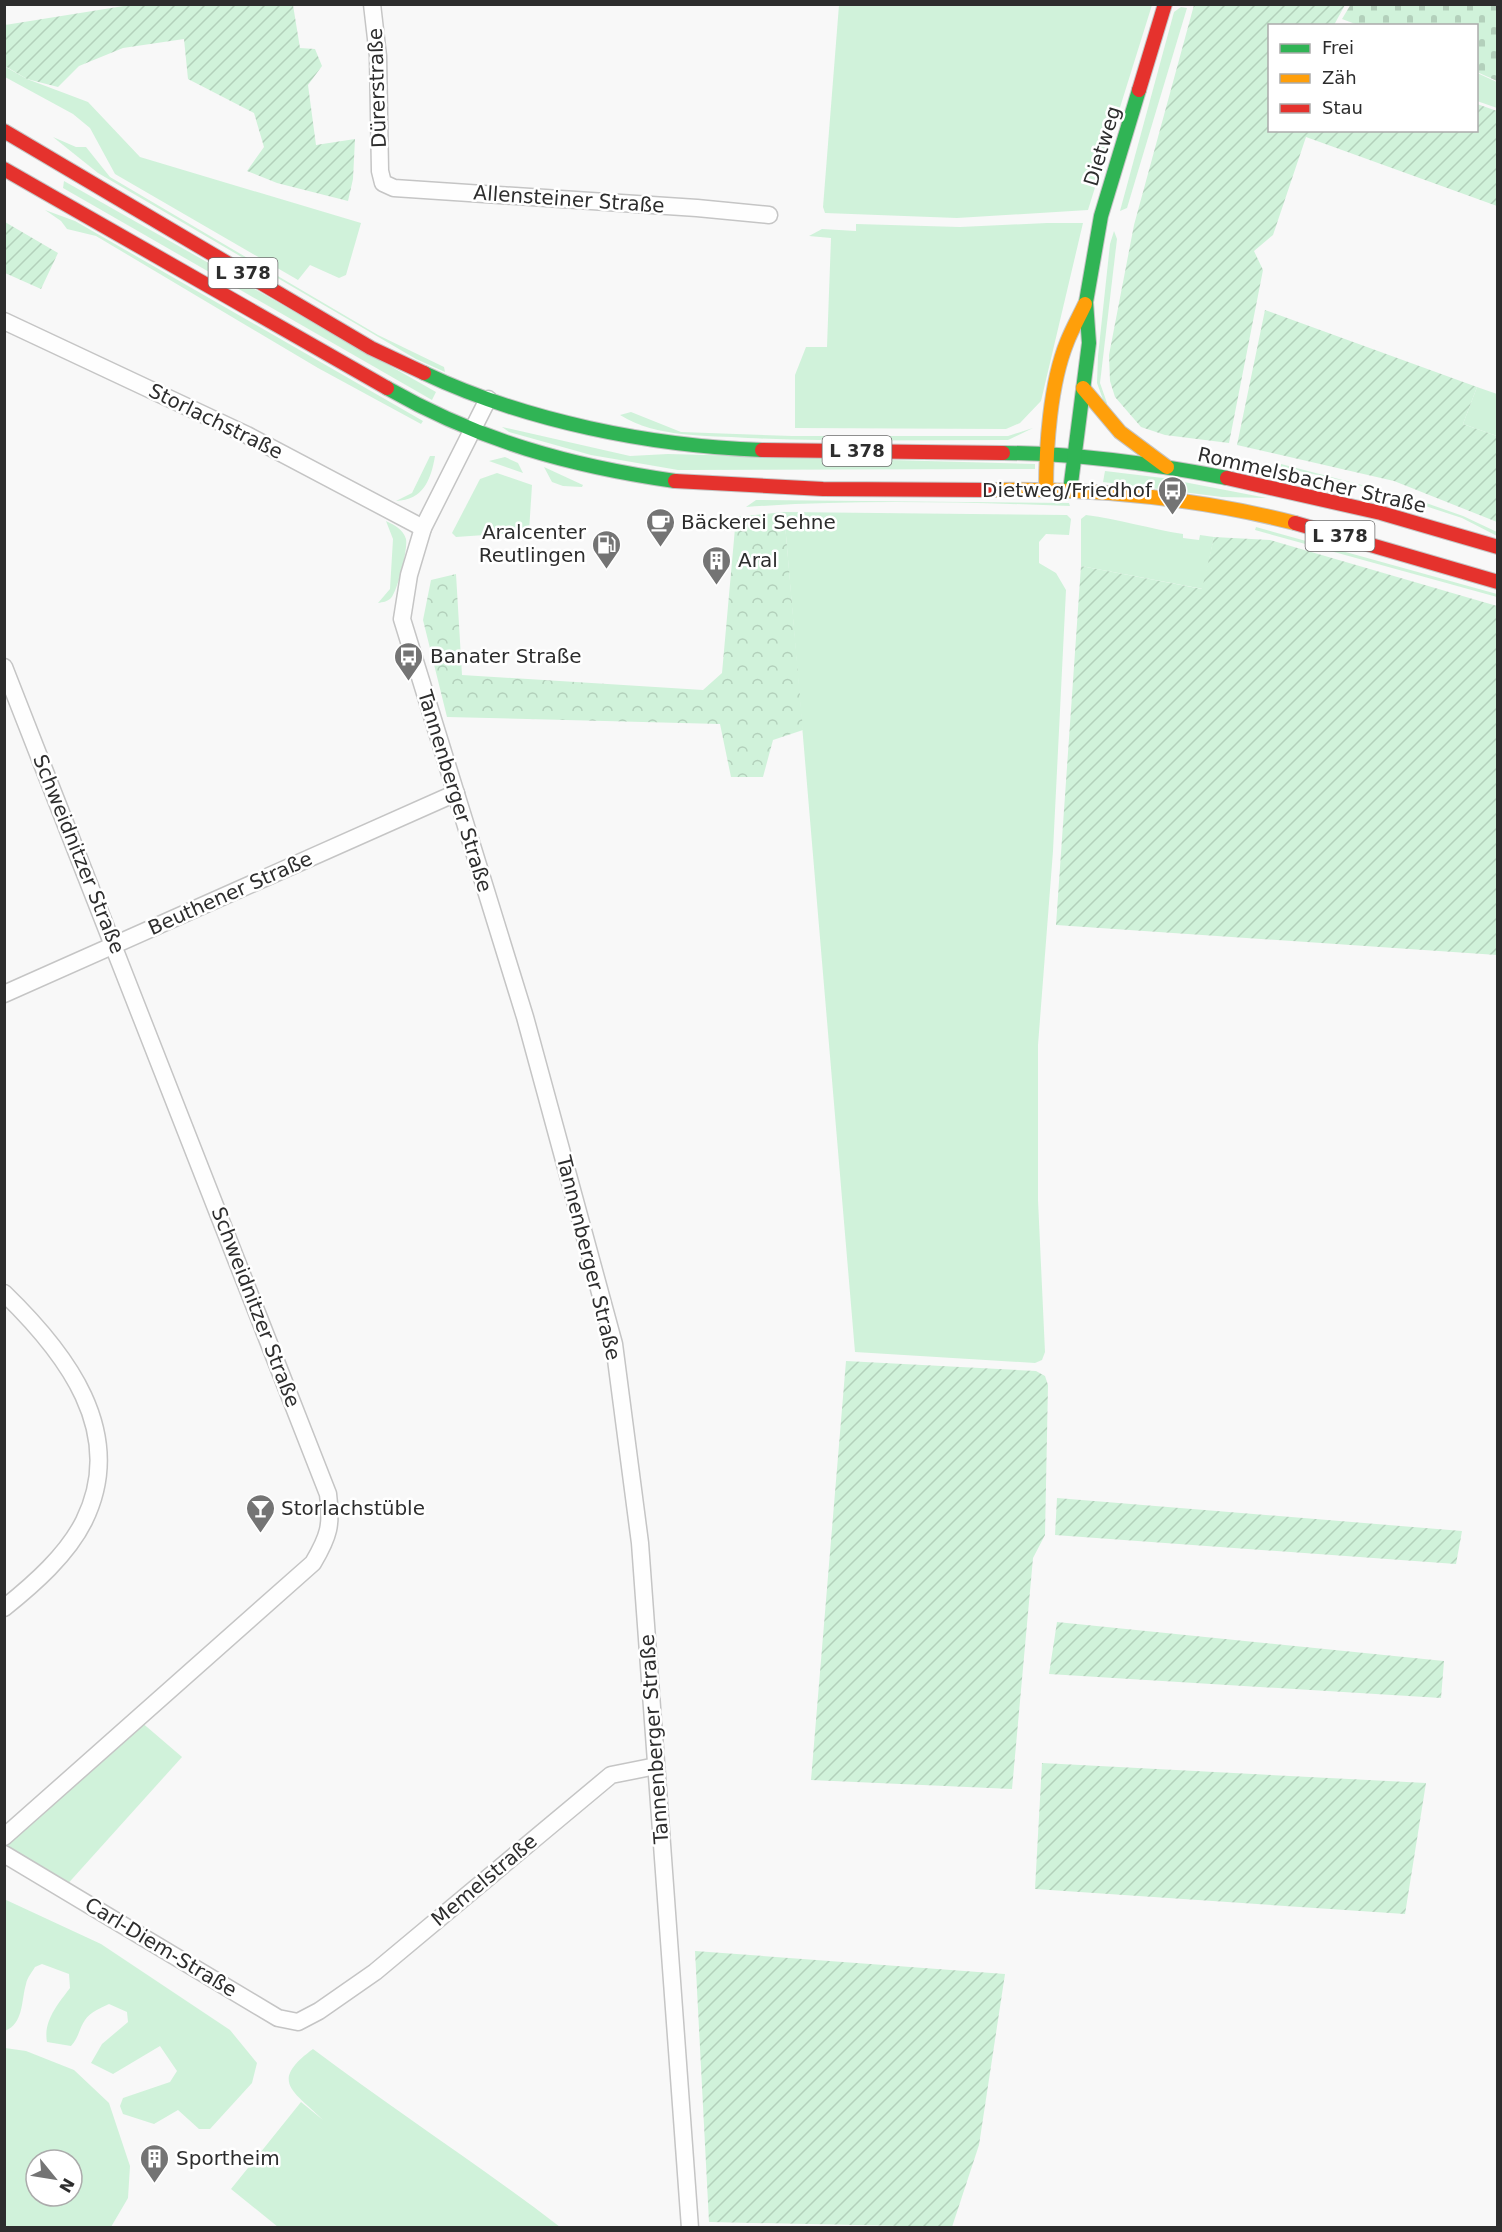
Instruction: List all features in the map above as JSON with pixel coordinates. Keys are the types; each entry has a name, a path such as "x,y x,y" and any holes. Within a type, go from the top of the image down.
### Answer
{"main road":[{"name":"Dietweg","path":"1070,491 1089,343 1086,302 1101,216 1165,4"},
{"name":"Rommelsbacher Straße","path":"4,131 371,348 447,384 488,399 628,436 682,445 759,450 1046,453 1167,467 1291,490 1497,547"},
{"name":"L 378","path":"4,169 422,408 471,431 563,461 676,483 749,488 1070,491 1221,507 1372,544 1497,582"},
{"name":"Dietweg","path":"1046,490 1046,453 1051,411 1066,344 1086,302"},
{"path":"1083,387 1101,414 1124,438 1167,467"}],"street":[{"name":"Dürerstraße","path":"372,4 378,56 380,171"},
{"name":"Allensteiner Straße","path":"380,171 383,183 394,188 697,208 769,215"},
{"name":"Storlachstraße","path":"4,321 247,435 423,528"},
{"name":"Tannenberger Straße","path":"488,399 423,528 409,574 402,619 525,1017 614,1344 640,1543 690,2228"},
{"name":"Schweidnitzer Straße","path":"4,667 115,944 328,1494 332,1520 326,1542 313,1563 4,1838"},
{"name":"Beuthener Straße","path":"4,994 456,793"},
{"path":"4,1293 43,1330 65,1360 86,1399 96,1434 99,1467 84,1521 62,1553 4,1608"},
{"name":"Memelstraße","path":"319,2011 375,1972 611,1774 656,1766"},
{"name":"Carl-Diem-Straße","path":"4,1854 278,2018 298,2022 319,2011"}],"green space":[{"path":"1351,4 1497,5 1497,81 1478,72 1478,24 1355,24 1342,19"},
{"path":"130,5 293,5 300,48 315,49 322,66 308,85 316,145 355,139 353,179 348,201 277,183 247,171 264,147 254,113 188,79 184,39 123,48 79,66 58,87 27,79 5,66 5,25"},
{"path":"839,5 1152,5 1088,210 957,218 825,213 823,207"},
{"path":"1194,5 1345,5 1335,24 1268,24 1268,132 1478,132 1478,104 1497,111 1497,206 1306,137 1273,235 1254,251 1263,270 1229,443 1165,435 1141,427 1115,397 1110,381 1109,355 1134,225"},
{"path":"1181,7 1187,8 1127,208 1120,211 1174,12"},
{"path":"4,66 27,79 88,102 140,157 361,223 346,275 339,278 310,265 298,280 115,174 90,128 73,114 5,77"},
{"path":"1478,73 1497,82 1497,108 1478,101"},
{"path":"53,137 76,147 86,147 110,177 378,335 444,367 445,372 416,359 98,173"},
{"path":"64,181 436,392 432,400 63,188"},
{"path":"45,210 75,221 423,421 421,424 318,368 96,236 67,229 61,221"},
{"path":"5,222 58,253 41,289 5,273"},
{"path":"1083,223 1041,401 1020,423 1006,429 795,428 795,375 806,347 827,347 831,238 809,236 822,229 856,231 856,224 960,227"},
{"path":"1114,231 1117,239 1100,383 1107,403 1105,405 1097,383 1098,356 1110,244"},
{"path":"1265,310 1477,387 1463,424 1497,436 1497,522 1394,481 1237,445"},
{"path":"1477,387 1497,394 1497,436 1463,424"},
{"path":"631,412 681,432 792,436 1008,436 1033,428 1008,440 748,438 665,432 620,415"},
{"path":"502,427 630,456 668,454 1035,464 1035,469 678,470 591,455 509,432"},
{"path":"430,456 435,456 431,473 424,487 413,497 396,501 412,493"},
{"path":"505,457 518,463 523,473 489,461"},
{"path":"1281,464 1408,497 1407,499 1345,481 1281,467"},
{"path":"544,467 583,485 582,487 563,486 552,482"},
{"path":"1105,471 1163,478 1267,498 1222,497 1103,482"},
{"path":"497,473 532,485 529,532 456,537 452,533 480,479"},
{"path":"1412,498 1463,516 1497,532 1497,536 1462,518 1410,501"},
{"path":"756,500 1069,503 1070,506 867,502 746,507"},
{"path":"784,512 1067,515 1071,519 1069,535 1046,534 1039,542 1039,563 1056,573 1066,590 1053,851 1038,1045 1038,1200 1045,1352 1042,1360 1035,1363 855,1352"},
{"path":"784,512 803,730 773,740 763,777 731,777 720,724 447,717 423,620 431,580 456,574 462,675 703,690 722,673 736,517"},
{"path":"1086,515 1183,534 1183,538 1199,540 1200,535 1214,537 1203,589 1081,566 1081,519"},
{"path":"386,521 403,533 406,544 402,569 394,594 388,600 378,603 390,589 393,539"},
{"path":"1256,527 1497,594 1497,597 1255,530"},
{"path":"1214,537 1270,540 1497,606 1497,955 1056,925 1081,566 1202,589"},
{"path":"846,1361 1036,1371 1045,1376 1048,1385 1045,1535 1033,1558 1012,1789 811,1780"},
{"path":"1057,1498 1462,1531 1456,1564 1055,1535"},
{"path":"1057,1622 1444,1661 1441,1698 1049,1674"},
{"path":"140,1721 182,1757 64,1888 5,1853 4,1842"},
{"path":"1042,1763 1426,1783 1405,1914 1035,1889"},
{"path":"4,1899 101,1944 230,2030 257,2063 252,2083 210,2129 199,2129 178,2110 154,2124 123,2114 120,2106 123,2098 170,2082 177,2071 160,2046 113,2074 91,2063 102,2044 128,2022 127,2012 109,2004 87,2017 71,2046 47,2042 49,2020 70,1988 69,1974 42,1964 35,1967 28,1977 19,2017 16,2023 5,2031"},
{"path":"695,1951 1005,1974 979,2145 952,2227 709,2222"},
{"path":"5,2048 26,2051 74,2070 109,2103 130,2166 128,2198 111,2227 5,2227"},
{"path":"313,2049 560,2227 278,2227 231,2189 301,2102 323,2120 290,2086 289,2078 292,2070 299,2060"}],"traffic: fast":[{"path":"1070,491 1089,343 1086,302 1101,216 1139,90"},
{"path":"424,373 504,405 589,428 676,443 762,450"},
{"path":"387,388 456,423 526,449 599,468 675,481"},
{"path":"1003,453 1115,460 1227,478"}],"traffic: slow":[{"path":"1046,491 1048,436 1053,396 1061,359 1085,304"},
{"path":"1083,388 1120,432 1167,467"},
{"path":"992,490 1068,491 1145,496 1221,507 1295,523"}],"traffic: jam":[{"path":"1139,90 1165,4"},
{"path":"4,131 371,348 424,373"},
{"path":"4,169 387,388"},
{"path":"762,450 1003,453"},
{"path":"1227,478 1381,513 1498,547"},
{"path":"675,481 823,489 992,490"},
{"path":"1295,523 1498,582"}],"place":[{"name":"Dietweg/Friedhof","path":"1173,516"},
{"name":"Bäckerei Sehne","path":"660,548"},
{"name":"Aralcenter Reutlingen","path":"607,570"},
{"name":"Aral","path":"717,586"},
{"name":"Banater Straße","path":"409,682"},
{"name":"Storlachstüble","path":"260,1534"},
{"name":"Sportheim","path":"155,2184"}]}
